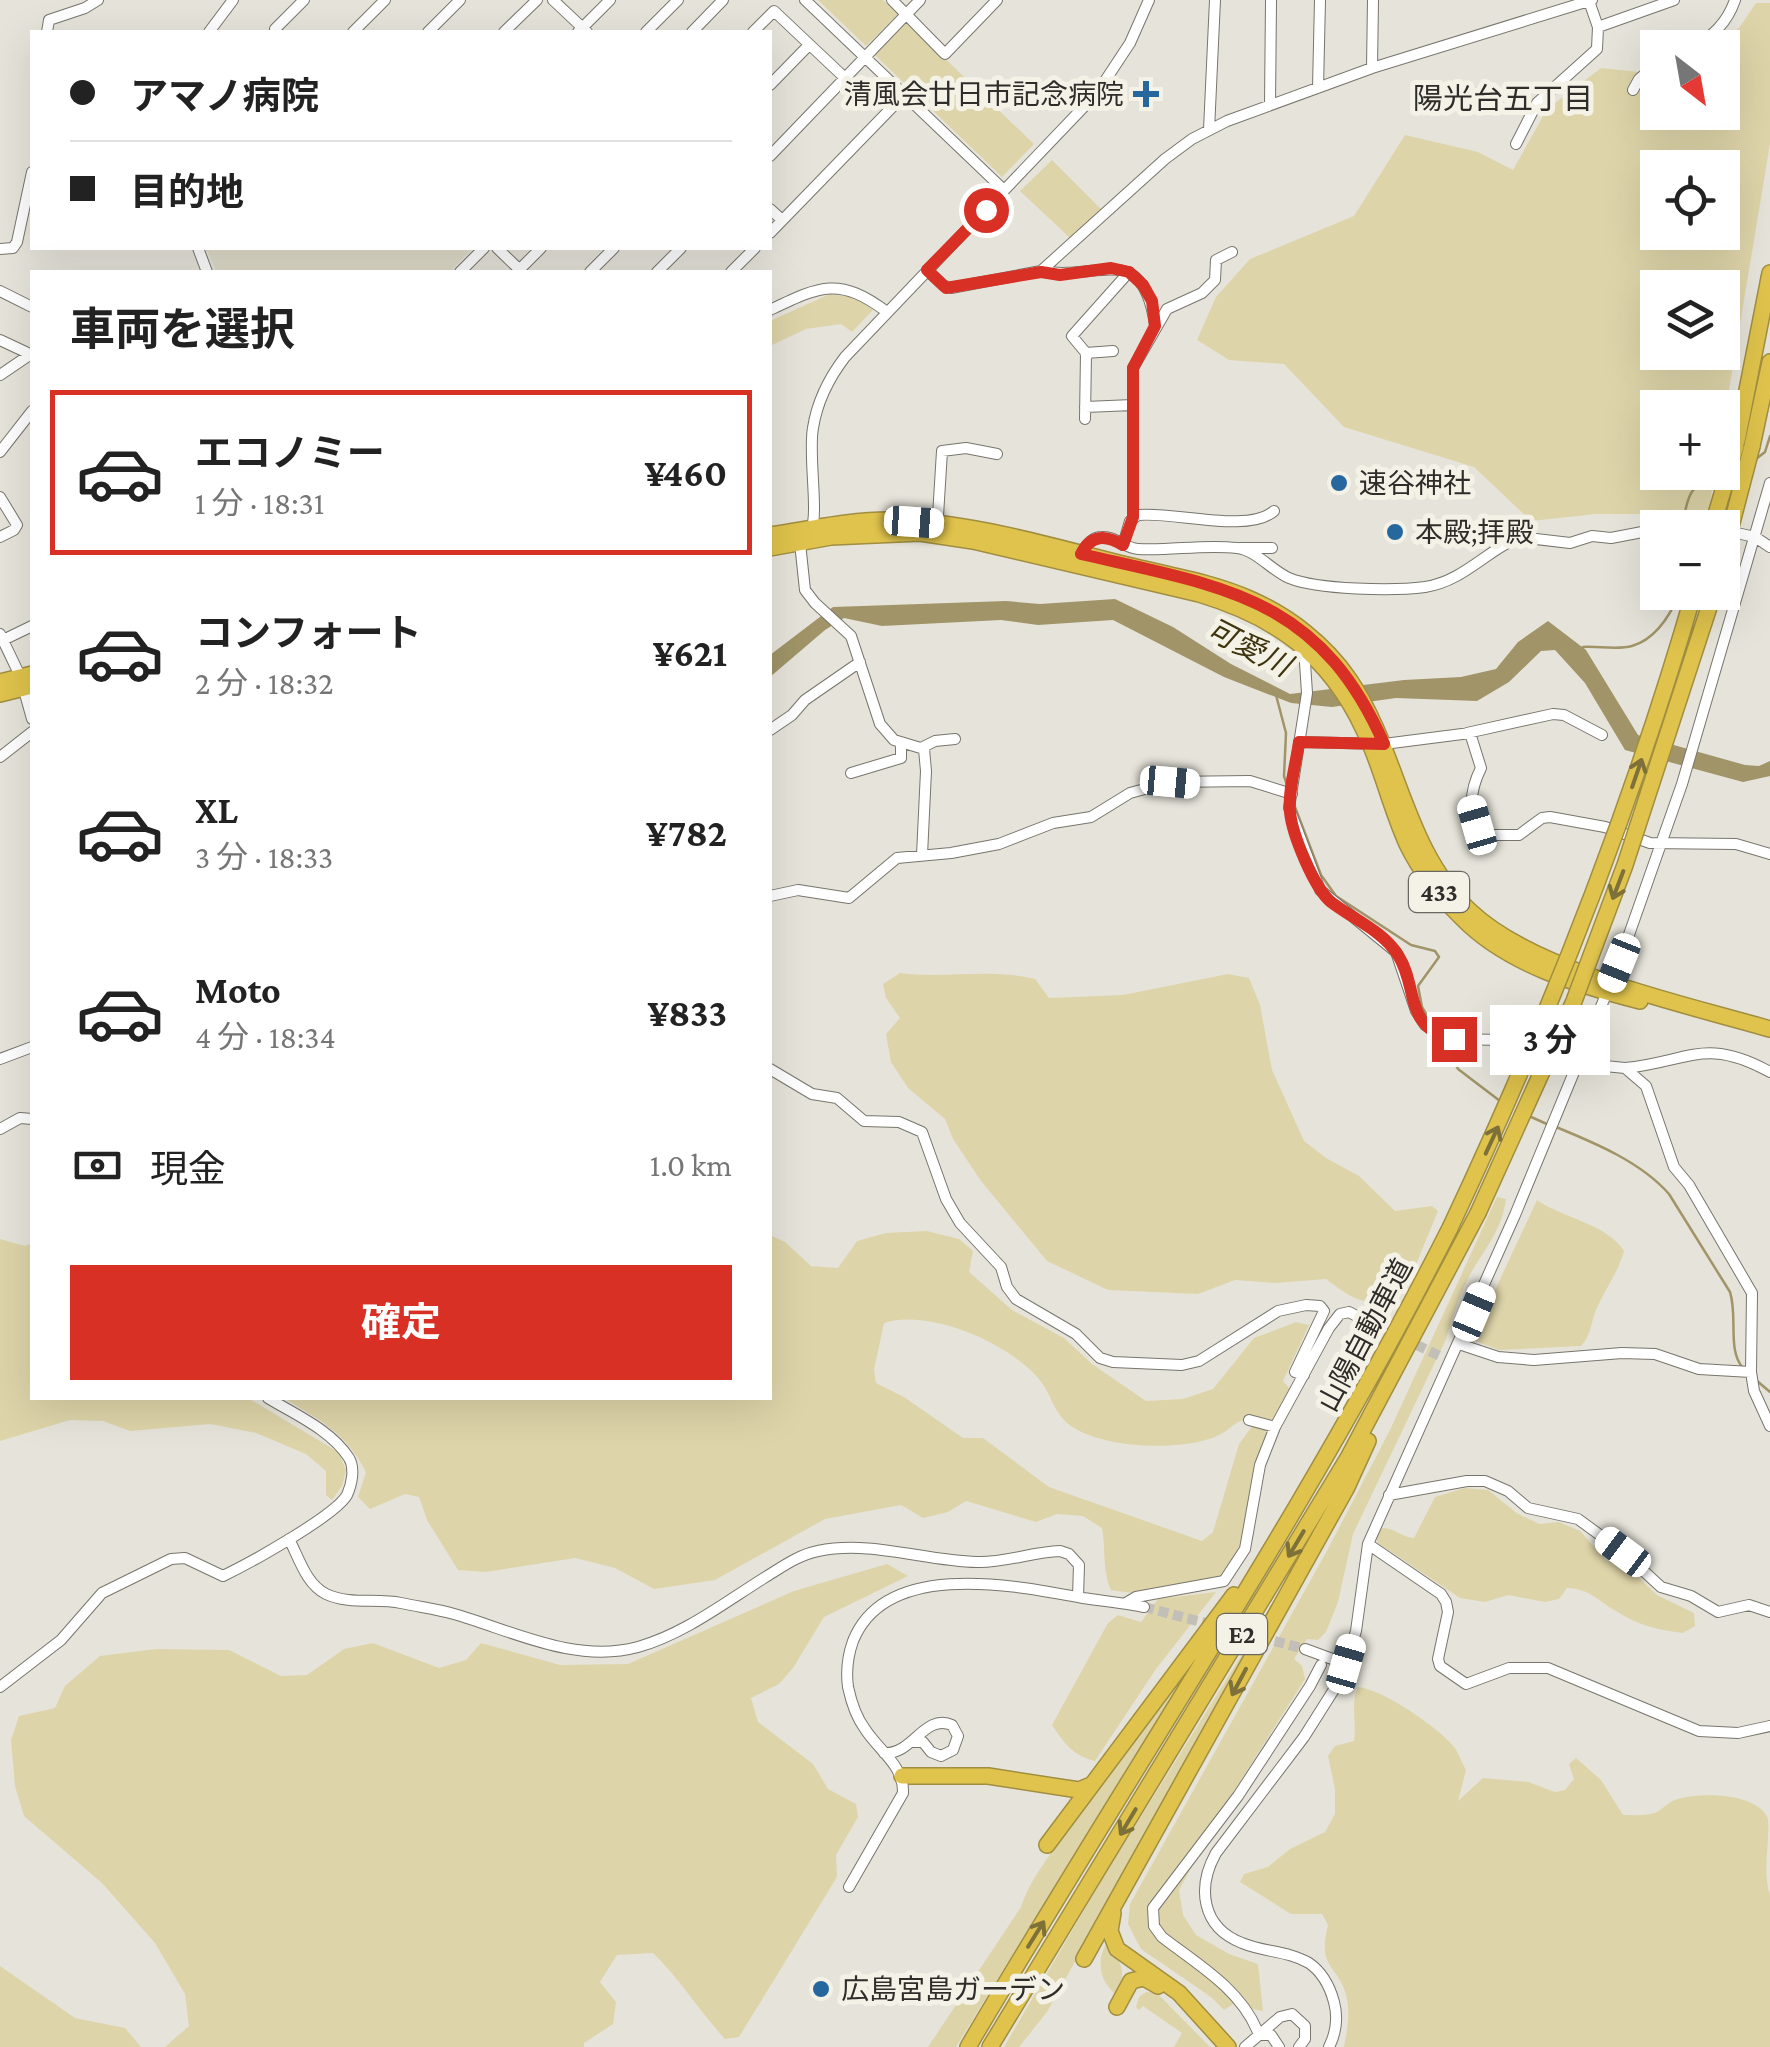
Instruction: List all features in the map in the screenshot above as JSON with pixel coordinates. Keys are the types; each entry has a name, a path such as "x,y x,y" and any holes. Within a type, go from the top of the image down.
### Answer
{"highway":[{"path":"1732,510 1770,272"},
{"path":"1720,510 1770,362"},
{"name":"433","path":"772,535 817,523 892,520 937,524 1080,560 1235,605 1272,622 1346,686"},
{"name":"433","path":"772,548 849,536 920,534 1080,560 1227,590 1253,600 1309,635 1336,660 1377,744 1408,845 1462,919 1521,960 1718,1022 1770,1030"},
{"name":"山陽自動車道","path":"968,2047 1217,1641 1360,1398 1450,1228 1505,1111 1600,879 1689,610"},
{"name":"山陽自動車道","path":"990,2047 1348,1458 1478,1213 1580,984 1637,831 1708,610"},
{"path":"0,682 28,687"},
{"path":"0,694 28,687"},
{"path":"1084,1959 1347,1487 1426,1314"},
{"path":"1048,1844 1239,1588 1360,1398"},
{"path":"902,1776 988,1776 1079,1790 1093,1784"},
{"path":"902,1776 973,1781 1061,1796 1069,1806 1068,1818"},
{"path":"1118,1894 1110,1931 1117,1949 1179,1993 1225,2047"},
{"path":"1117,2007 1126,1986 1144,1978 1174,1998 1225,2047"}],"street":[{"path":"48,30 49,20 98,0"},
{"path":"276,30 304,0"},
{"path":"355,30 384,0"},
{"path":"430,30 460,0"},
{"path":"506,30 536,0"},
{"path":"553,0 581,30"},
{"path":"583,30 610,0"},
{"path":"648,30 678,0"},
{"path":"694,30 723,0"},
{"path":"805,0 1004,190"},
{"path":"892,0 945,54 997,0"},
{"path":"772,154 920,0"},
{"path":"955,739 935,741 922,748 901,744 889,736 880,724 851,636 805,590 800,543 817,523 811,445 819,404 845,357 1097,93 1130,43 1149,0"},
{"path":"1209,130 1215,0"},
{"path":"1270,105 1271,0"},
{"path":"1318,88 1320,0"},
{"path":"1372,68 1373,0"},
{"path":"1041,272 1166,160 1209,130 1372,68 1590,0 1598,27 1597,49 1538,103 1516,144"},
{"path":"1598,27 1674,0"},
{"path":"1716,30 1727,20 1735,0"},
{"path":"211,30 239,1"},
{"path":"755,30 774,11 845,78"},
{"path":"772,83 808,44"},
{"path":"1633,90 1640,77"},
{"path":"772,230 904,95"},
{"path":"0,249 13,248 17,242 30,181"},
{"path":"772,211 782,220"},
{"path":"462,270 482,250"},
{"path":"499,250 520,270"},
{"path":"522,270 539,250"},
{"path":"592,270 612,250"},
{"path":"659,270 679,250"},
{"path":"733,270 754,250"},
{"path":"1123,545 1133,517 1133,368 1167,308 1208,287 1215,280 1216,260 1232,252"},
{"path":"927,270 951,288 1041,272 1060,275 1111,268 1129,272 1152,301 1155,326"},
{"path":"1129,272 1072,336 1086,353 1085,413 1133,405"},
{"path":"772,309 815,288 835,286 863,294 887,312"},
{"path":"0,291 30,306"},
{"path":"0,340 30,354"},
{"path":"1086,353 1113,351"},
{"path":"0,375 30,356"},
{"path":"0,452 30,414"},
{"path":"938,516 942,451 966,448 997,454"},
{"path":"1329,2047 1336,2007 1321,1974 1294,1956 1242,1943 1226,1934 1208,1912 1203,1886 1206,1872 1216,1853 1318,1718 1346,1664 1356,1631 1368,1544 1446,1358 1460,1344 1608,988 1682,784 1770,484"},
{"path":"0,497 18,524 0,536"},
{"path":"1133,517 1150,514 1240,520 1270,516 1274,511"},
{"path":"1240,548 1272,570 1300,582 1413,588 1450,580 1518,537 1570,543 1592,536 1611,538 1640,532"},
{"path":"1740,534 1755,537 1770,547"},
{"path":"1080,560 1090,541 1099,537 1137,549 1272,548"},
{"path":"28,687 1,638 30,627"},
{"path":"1304,647 1307,691 1291,817 1320,890 1396,952 1416,1012 1425,1025 1446,1038 1502,1040 1576,1062 1625,1068 1711,1051 1754,1062 1770,1072"},
{"path":"772,729 860,662"},
{"path":"1299,742 1377,744 1467,733 1553,714 1564,715 1602,735"},
{"path":"1467,733 1474,737 1481,768 1473,783 1471,804 1477,825 1485,835 1519,835 1542,818 1550,817 1605,827 1650,844 1736,844 1770,854"},
{"path":"0,757 30,734"},
{"path":"851,773 901,758 901,744"},
{"path":"922,748 926,771 922,855"},
{"path":"772,896 798,890 849,898 897,858 999,844 1053,823 1091,817 1130,793 1170,782 1250,781 1292,794"},
{"path":"0,1059 30,1049"},
{"path":"1625,1068 1650,1092 1674,1168 1690,1185 1748,1284 1752,1300 1751,1372 1770,1426"},
{"path":"772,1070 812,1094 838,1098 864,1121 898,1122 922,1132 946,1199 960,1223 1001,1267 1016,1299 1076,1334 1100,1358 1182,1365 1199,1360 1278,1311 1306,1304 1320,1306 1324,1311 1296,1372 1304,1375"},
{"path":"0,1129 20,1118 30,1119"},
{"path":"1125,1604 1136,1596 1224,1581 1245,1549 1260,1465 1275,1427 1340,1314 1349,1312 1362,1319"},
{"path":"1460,1344 1498,1357 1534,1360 1622,1352 1655,1354 1699,1370 1751,1372"},
{"path":"0,1687 61,1640 91,1601 102,1593 171,1559 185,1558 223,1576 289,1538 346,1495 354,1469 333,1438 271,1400"},
{"path":"1250,1420 1275,1427"},
{"path":"1389,1495 1468,1480 1485,1481 1508,1491 1528,1508 1578,1519 1661,1586 1691,1596 1718,1612 1749,1605 1770,1612"},
{"path":"289,1538 311,1583 328,1595 392,1601 450,1613 567,1649 591,1652 635,1648 658,1640 788,1563 822,1550 885,1550 982,1562 1060,1551 1079,1565 1078,1597"},
{"path":"1368,1544 1442,1594 1448,1612 1438,1659 1440,1666 1466,1684 1509,1668 1548,1668 1700,1731 1738,1733 1770,1726"},
{"path":"849,1887 900,1802 902,1776 856,1713 848,1684 848,1664 858,1630 882,1605 901,1594 952,1585 1000,1584 1144,1608"},
{"path":"1304,1649 1346,1664"},
{"path":"1279,2047 1270,2035 1258,2032 1244,2004 1228,1988 1162,1937 1154,1926 1153,1908 1238,1796 1320,1665"},
{"path":"884,1753 898,1752 912,1742"},
{"path":"1245,2047 1258,2032 1292,2014 1305,2026 1305,2039 1299,2047"}],"shaded area":[{"path":"818,0 883,0 898,14 866,46"},
{"path":"1756,3 1770,3 1770,144 1740,324 1740,270 1640,270 1640,370 1732,370 1729,390 1640,390 1640,490 1712,490 1709,510 1640,510 1640,514 1531,521 1474,467 1344,427 1284,364 1229,360 1197,340 1216,297 1250,259 1354,216 1405,135 1478,152 1513,170 1547,109 1601,68 1640,72 1640,130 1740,130 1740,30 1737,30"},
{"path":"907,22 1034,144 1002,177 875,55"},
{"path":"1052,160 1101,209 1070,238 1020,191"},
{"path":"207,250 471,250 451,270 216,270"},
{"path":"830,294 857,298 873,310 852,332 841,324 806,329 772,345 772,320"},
{"path":"1115,599 1173,627 1231,664 1290,694 1461,677 1496,669 1518,642 1548,621 1586,650 1638,735 1745,765 1759,766 1770,761 1770,776 1743,782 1625,750 1585,683 1555,650 1541,651 1509,682 1477,701 1396,698 1332,707 1291,703 1224,677 1113,620 1038,625 1001,620 882,626 844,618 772,675 772,653 833,607 1006,601 1040,604"},
{"path":"900,973 1018,976 1035,979 1049,998 1123,995 1228,974 1249,978 1260,1005 1272,1070 1304,1141 1359,1176 1395,1211 1432,1206 1438,1211 1410,1279 1392,1303 1382,1304 1356,1298 1326,1279 1275,1283 1235,1280 1198,1294 1108,1290 1047,1261 981,1181 953,1139 945,1119 908,1088 891,1062 886,1034 900,1018 886,998 883,984"},
{"path":"1497,1197 1506,1199 1501,1219 1468,1279 1446,1339 1353,1534 1338,1602 1326,1632 1318,1640 1307,1639 1294,1659 1302,1666 1305,1679 1227,1802 1179,1890 1183,1915 1196,1935 1229,1954 1258,1964 1263,2011 1252,2009 1241,1999 1224,2010 1141,1949 1128,1924 1130,1904 1390,1430"},
{"path":"1537,1200 1607,1234 1624,1251 1581,1346 1499,1350 1473,1340"},
{"path":"927,1231 959,1239 973,1251 969,1272 1012,1310 1064,1338 1092,1364 1146,1401 1183,1399 1213,1389 1254,1338 1296,1322 1309,1325 1283,1381 1290,1389 1272,1421 1248,1419 1209,1439 1156,1446 1116,1442 1080,1431 1063,1419 1029,1369 1012,1355 970,1333 924,1321 884,1323 874,1370 876,1383 904,1397 963,1438 983,1438 1049,1487 1202,1541 1213,1532 1239,1444 1253,1425 1269,1430 1242,1547 1221,1577 1132,1593 1111,1590 1102,1528 1083,1516 1057,1514 1036,1522 966,1501 948,1512 923,1518 901,1505 825,1519 715,1580 654,1589 615,1568 575,1558 486,1572 458,1570 427,1520 419,1497 405,1494 370,1509 358,1497 366,1472 350,1447 331,1429 287,1400 772,1400 772,1236 785,1242 811,1266 838,1268 857,1241 886,1233"},
{"path":"0,1239 30,1244 30,1400 251,1400 338,1452 346,1470 342,1486 332,1500 326,1495 326,1471 306,1454 256,1433 210,1424 130,1431 103,1421 70,1420 0,1441"},
{"path":"1465,1488 1488,1490 1518,1514 1540,1524 1559,1522 1580,1531 1606,1560 1630,1569 1657,1595 1694,1613 1695,1626 1683,1633 1648,1626 1588,1593 1567,1588 1559,1599 1545,1602 1508,1595 1485,1602 1460,1598 1378,1543 1375,1535 1379,1528 1414,1538 1435,1497"},
{"path":"887,1564 908,1576 824,1617 779,1684 751,1698 758,1722 813,1764 828,1789 856,1804 858,1817 836,1855 837,1877 739,2037 725,2039 653,1953 617,1955 600,1982 616,2002 613,2024 584,2043 584,2047 165,2047 189,2026 185,1994 155,1943 102,1883 24,1816 15,1786 11,1740 19,1716 55,1708 65,1686 100,1656 156,1649 229,1650 281,1676 307,1675 344,1649 373,1643 439,1668 466,1660 481,1643 560,1665 628,1664 794,1591"},
{"path":"1284,1587 1047,2012 1019,2047 1004,2047 1104,1876"},
{"path":"1216,1592 1156,1669 1095,1761 1070,1748 1052,1725 1108,1623 1118,1615 1141,1622 1158,1599"},
{"path":"1193,1661 956,2047 928,2047 1021,1907 1045,1861"},
{"path":"1358,1687 1410,1711 1455,1748 1466,1770 1458,1801 1483,1778 1528,1782 1555,1792 1565,1790 1574,1779 1569,1764 1576,1758 1601,1780 1623,1815 1651,1814 1675,1800 1698,1796 1740,1799 1762,1810 1768,1819 1770,2047 1344,2047 1347,1999 1327,1959 1328,1925 1322,1914 1291,1914 1240,1882 1244,1874 1268,1867 1290,1849 1325,1832 1335,1814 1328,1756 1335,1746 1354,1741 1354,1700"},
{"path":"1107,1942 1121,1967 1122,1979 1116,1995 1101,1970"},
{"path":"0,1966 75,2018 125,2028 141,2047 0,2047"},
{"path":"1146,1992 1157,1993 1210,2047 1174,2047 1182,2033 1143,2006 1139,2010 1136,2007 1139,1997"}],"waterway":[{"path":"1756,459 1765,452 1770,436"},
{"path":"1685,510 1694,490"},
{"path":"1583,647 1621,648 1641,643 1662,625 1671,610"},
{"name":"可愛川","path":"1276,695 1286,733 1287,785"},
{"path":"1295,807 1321,875 1336,896 1411,945 1435,951 1439,957 1418,986 1422,1007 1432,1024"},
{"path":"1442,1039 1458,1069 1500,1101"},
{"path":"1529,1116 1549,1125"},
{"path":"1556,1127 1631,1163 1669,1194 1730,1292 1735,1352 1743,1368"},
{"path":"1756,1380 1770,1392"}],"tunnel":[{"path":"1362,1319 1440,1356"},
{"path":"1144,1607 1305,1649"}],"place":[{"name":"清風会廿日市記念病院","path":"1146,94"},
{"name":"速谷神社","path":"1339,483"},
{"name":"本殿;拝殿","path":"1395,532"},
{"name":"広島宮島ガーデン","path":"821,1989"}],"district":[{"name":"陽光台五丁目","path":"1503,98"}],"route":[{"path":"986,210 927,270 946,288 1041,272 1060,275 1111,268 1129,272 1143,285 1152,301 1155,326 1133,368 1133,517 1123,545 1099,537 1090,541 1081,554 1253,600 1309,635 1336,660 1384,744 1299,742 1291,817 1306,860 1325,897 1390,944 1401,960 1420,1018 1431,1030 1454,1039"}]}
